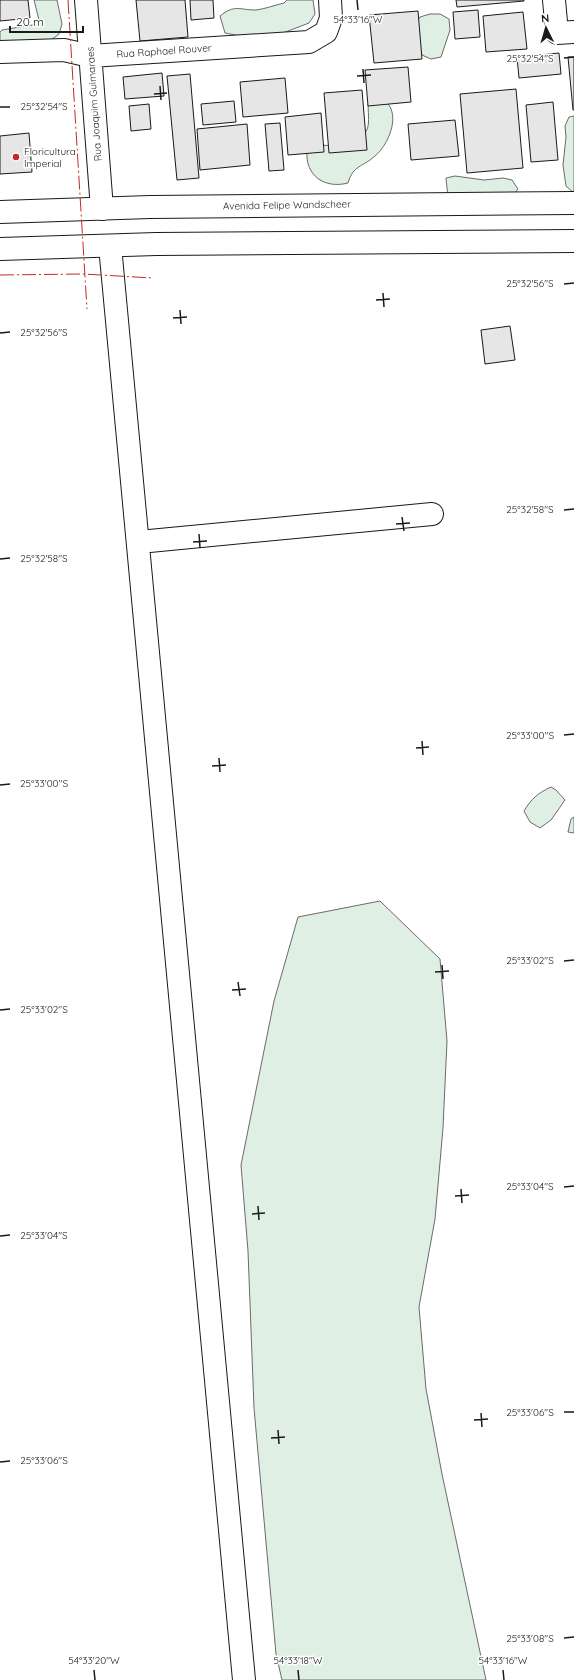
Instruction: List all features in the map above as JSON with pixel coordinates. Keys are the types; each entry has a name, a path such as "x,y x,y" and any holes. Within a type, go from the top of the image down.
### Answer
{"street":[{"name":"Rua Joaquim Guimaraes","path":"86,0 102,209"},
{"name":"Rua Raphael Rouver","path":"0,52 64,50 90,56 309,42 326,32 331,18 330,0"},
{"path":"554,0 565,33"},
{"name":"Avenida Felipe Wandscheer","path":"0,212 150,207 574,203"},
{"path":"0,248 156,244 574,241"},
{"path":"110,246 139,542 244,1680"},
{"path":"139,542 432,514"}],"green space":[{"path":"34,0 57,0 62,24 59,34 51,40 0,48 0,32 2,30 32,25 39,20"},
{"path":"287,0 313,0 315,14 309,23 278,35 246,37 225,33 220,16 225,12 237,8 256,10 284,3"},
{"path":"430,14 440,14 449,19 450,30 441,57 431,59 422,55 415,25 420,17"},
{"path":"386,101 391,109 393,121 390,134 379,152 371,160 356,169 350,177 348,183 332,184 318,179 309,167 307,151 321,145 350,147 362,137 367,129 369,119 368,104"},
{"path":"574,116 574,193 566,186 563,165 566,137 565,126 569,117"},
{"path":"455,176 484,180 503,178 512,180 518,189 511,198 448,198 446,178"},
{"path":"551,787 556,790 565,800 551,820 540,828 530,822 524,811 535,797"},
{"path":"574,817 574,833 568,832 571,819"},
{"path":"380,901 440,959 447,1041 443,1128 435,1219 419,1307 426,1389 442,1474 486,1680 282,1680 276,1654 254,1408 248,1251 241,1165 274,1001 298,917"}],"building":[{"path":"0,0 28,0 30,18 0,21"},
{"path":"136,0 185,0 188,37 140,41"},
{"path":"190,0 213,0 214,18 191,20"},
{"path":"456,0 524,0 524,1 457,7"},
{"path":"478,10 480,37 455,39 453,12"},
{"path":"418,11 422,59 374,63 369,15"},
{"path":"523,12 527,49 486,52 483,16"},
{"path":"559,53 561,74 519,78 517,57"},
{"path":"568,57 574,57 574,110 573,110"},
{"path":"408,67 411,102 368,106 365,70"},
{"path":"162,73 164,96 125,99 123,77"},
{"path":"190,74 199,178 177,180 167,76"},
{"path":"285,78 288,113 243,117 240,82"},
{"path":"516,89 523,168 467,173 460,94"},
{"path":"362,90 367,150 329,153 324,93"},
{"path":"234,101 236,122 203,125 201,104"},
{"path":"553,102 558,160 531,162 526,105"},
{"path":"149,104 151,129 131,131 129,106"},
{"path":"321,113 324,152 288,155 285,117"},
{"path":"455,120 459,156 411,160 408,124"},
{"path":"280,123 284,170 269,171 265,124"},
{"path":"247,124 250,165 200,170 197,129"},
{"path":"29,133 32,172 0,174 0,136"},
{"path":"510,326 515,360 485,364 481,330"}],"power":[{"path":"68,0 87,309"},
{"path":"0,275 83,274 153,278"}],"place":[{"name":"Floricultura Imperial","path":"16,157"}]}
